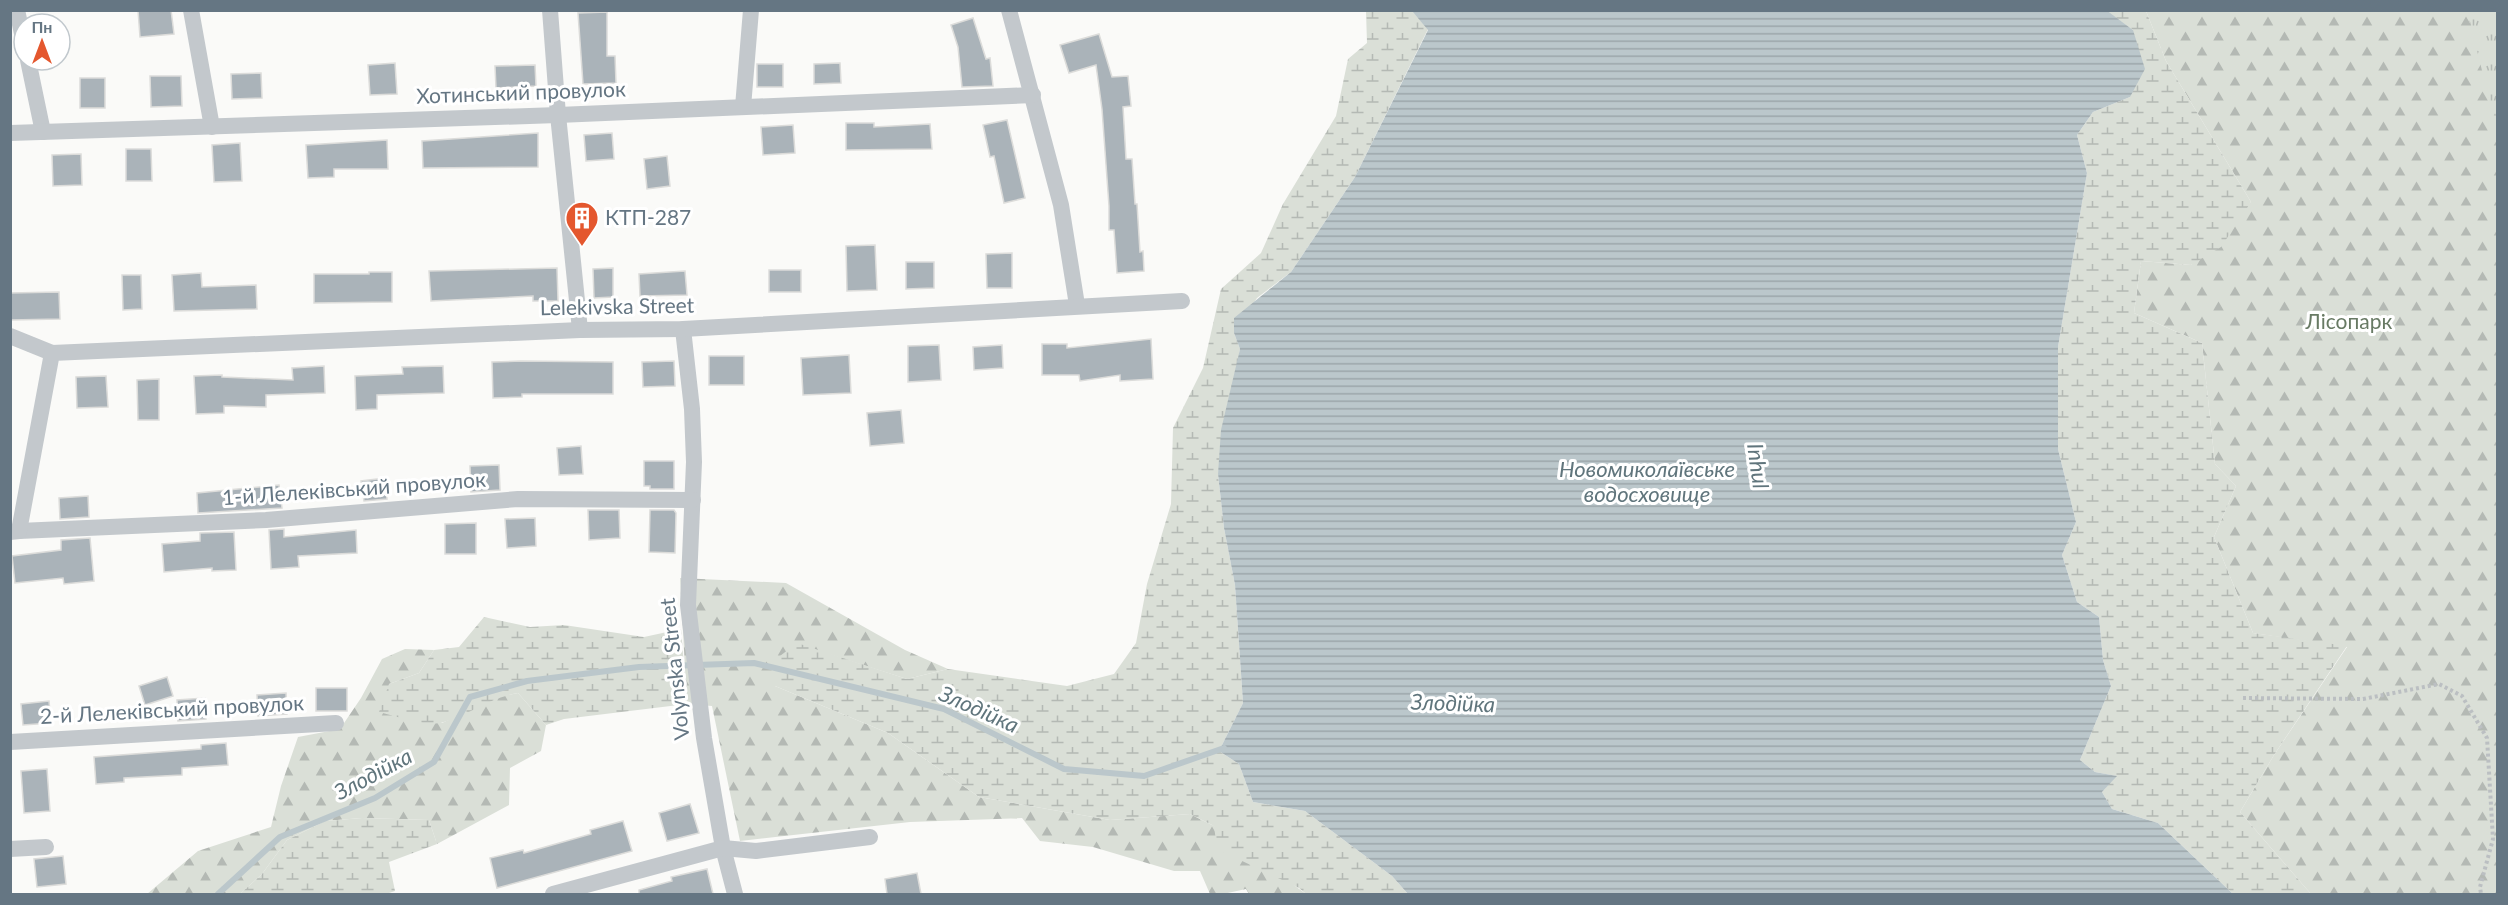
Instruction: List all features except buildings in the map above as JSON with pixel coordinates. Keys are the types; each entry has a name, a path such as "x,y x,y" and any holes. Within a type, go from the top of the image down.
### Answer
{"street":[{"path":"191,10 212,127"},
{"path":"550,10 558,115 580,330"},
{"path":"743,107 751,10"},
{"path":"1009,10 1033,94 1060,205 1077,305"},
{"path":"30,72 43,132"},
{"name":"Хотинський провулок","path":"10,133 558,115 1033,94"},
{"name":"Lelekivska Street","path":"10,336 52,353 580,330 683,329 1077,305 1182,301"},
{"name":"Volynska Street","path":"683,329 692,409 693,500 688,605 697,682 723,848 735,894"},
{"path":"15,532 52,353"},
{"name":"1-й Лелеківський провулок","path":"15,532 266,520 518,499 693,500"},
{"name":"2-й Лелеківський провулок","path":"10,742 336,723"},
{"path":"553,894 723,848 756,850 870,837"},
{"path":"10,849 46,847"}],"path":[{"path":"2243,698 2363,699 2439,684 2463,696 2487,738 2493,839 2480,887 2481,894"}],"green space":[{"path":"1366,11 1412,11 1428,29 1355,177 1291,272 1257,298 1234,333 1240,349 1218,474 1224,528 1235,585 1243,703 1219,751 1239,764 1253,802 1305,811 1392,876 1408,894 1306,894 1299,888 1217,849 1214,826 1190,814 1110,820 979,797 888,733 775,686 776,659 797,643 907,679 948,669 1067,686 1114,674 1136,643 1147,584 1171,504 1173,428 1203,368 1221,289 1261,253 1283,204 1336,116 1348,59 1367,43"},
{"path":"2106,11 2146,11 2166,61 2251,202 2221,247 2191,265 2141,261 2134,313 2202,343 2215,464 2236,486 2214,537 2253,633 2347,646 2274,755 2240,812 2311,894 2233,894 2158,823 2112,809 2102,792 2116,776 2095,772 2080,760 2111,686 2103,660 2099,617 2077,602 2062,555 2076,522 2058,449 2058,347 2087,173 2077,135 2093,112 2130,97 2133,30"},
{"name":"Лісопарк","path":"2146,11 2497,11 2497,894 2311,894 2240,812 2274,755 2347,647 2253,633 2214,537 2236,486 2215,464 2202,343 2134,313 2141,261 2191,265 2251,202 2166,61"},
{"path":"2467,11 2497,11 2497,117 2491,106"},
{"path":"680,578 786,583 905,650 948,669 907,679 797,644 775,686 888,733 979,797 1110,820 1190,814 1214,826 1306,894 1249,894 1246,889 1210,894 1200,871 1174,871 1093,847 1040,841 1022,818 910,822 740,841 712,706 687,704"},
{"path":"484,617 530,627 564,625 644,637 681,629 687,704 564,719 546,725 518,693 497,699 444,722 420,723 379,712 389,684 419,673 434,650 459,647"},
{"path":"405,649 434,650 419,673 389,684 442,723 497,697 518,693 546,725 541,751 510,768 509,805 437,844 429,820 362,818 325,821 287,840 262,874 240,894 147,894 198,851 271,827 281,786 298,737 340,729 361,698 382,659"},
{"path":"362,818 429,820 437,844 389,862 395,891 386,894 240,894 262,874 287,840 325,821"}],"water":[{"name":"Новомиколаївське водосховище","path":"2106,10 2133,30 2145,69 2130,97 2093,112 2077,135 2087,173 2058,347 2058,449 2076,522 2062,555 2077,602 2099,617 2103,660 2111,686 2080,760 2095,772 2117,776 2102,792 2112,809 2158,823 2233,894 1408,894 1392,876 1305,811 1253,802 1239,764 1219,751 1243,703 1235,585 1224,528 1218,474 1221,430 1240,349 1234,333 1234,318 1291,272 1355,177 1428,30 1412,11"}],"waterway":[{"name":"Злодійка","path":"218,894 280,837 375,798 434,762 470,697 527,681 639,667 754,663 944,709 1064,769 1144,776 1224,748"}],"place":[{"name":"КТП-287","path":"582,247"}],"water label":[{"name":"Inhul","path":"1758,466"}]}
